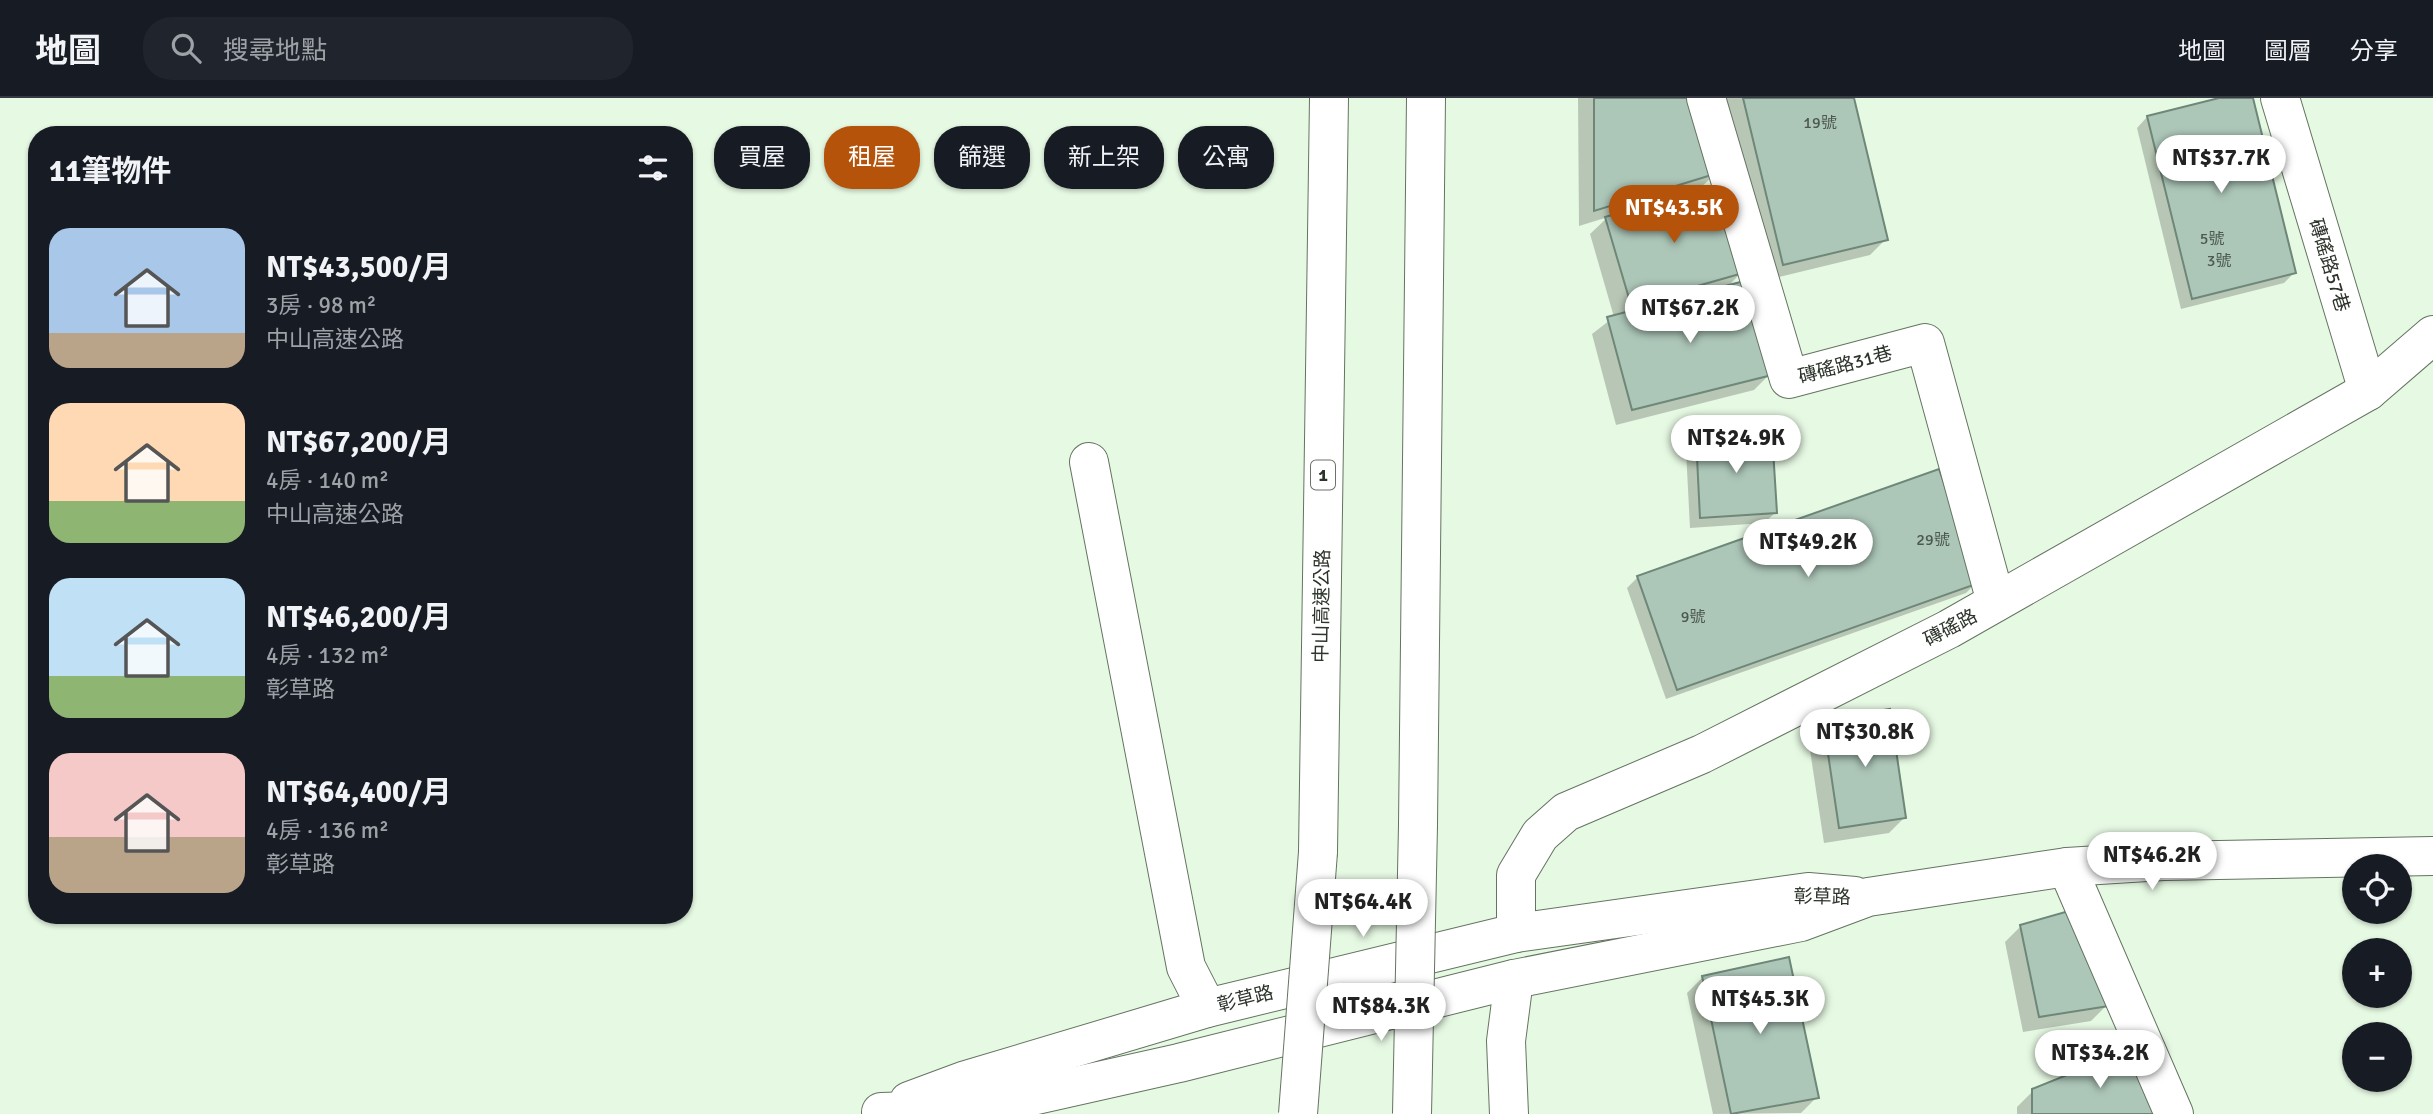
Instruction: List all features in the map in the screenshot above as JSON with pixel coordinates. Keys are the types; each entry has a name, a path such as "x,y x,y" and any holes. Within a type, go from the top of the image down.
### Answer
{"main road":[{"name":"中山高速公路","path":"1298,1114 1318,852 1329,98"},
{"path":"1412,1114 1426,98"},
{"name":"磚磘路31巷","path":"1706,98 1789,379 1925,343 1996,602"},
{"name":"磚磘路57巷","path":"2280,98 2368,391"},
{"name":"磚磘路","path":"1516,933 1516,875 1540,835 1566,812 1702,754 1996,602 2368,391 2433,335"},
{"path":"1089,462 1186,967 1207,1007"},
{"name":"彰草路","path":"878,1113 974,1109 1179,1063 1514,979 1801,922 1868,897 2067,867 2163,861 2433,856"},
{"path":"2067,867 2174,1114"},
{"name":"彰草路","path":"878,1113 963,1081 1207,1007 1516,933 1808,892 1868,897"},
{"path":"1509,1114 1506,1041 1514,979"}],"building":[{"path":"1594,98 1695,98 1718,173 1594,211"},
{"path":"1743,98 1854,98 1888,240 1783,265"},
{"path":"2219,98 2253,98 2296,273 2192,299 2147,116"},
{"path":"1718,185 1743,273 1631,305 1605,217"},
{"path":"1748,280 1772,375 1632,410 1607,317"},
{"path":"1772,433 1777,513 1700,518 1696,437"},
{"path":"1939,469 1979,583 1677,690 1637,576"},
{"path":"1890,709 1906,818 1839,828 1823,720"},
{"path":"2076,909 2109,1006 2039,1017 2020,925"},
{"path":"1789,957 1819,1098 1731,1114 1702,976"},
{"path":"2136,1047 2163,1114 2032,1114 2032,1089"}]}
